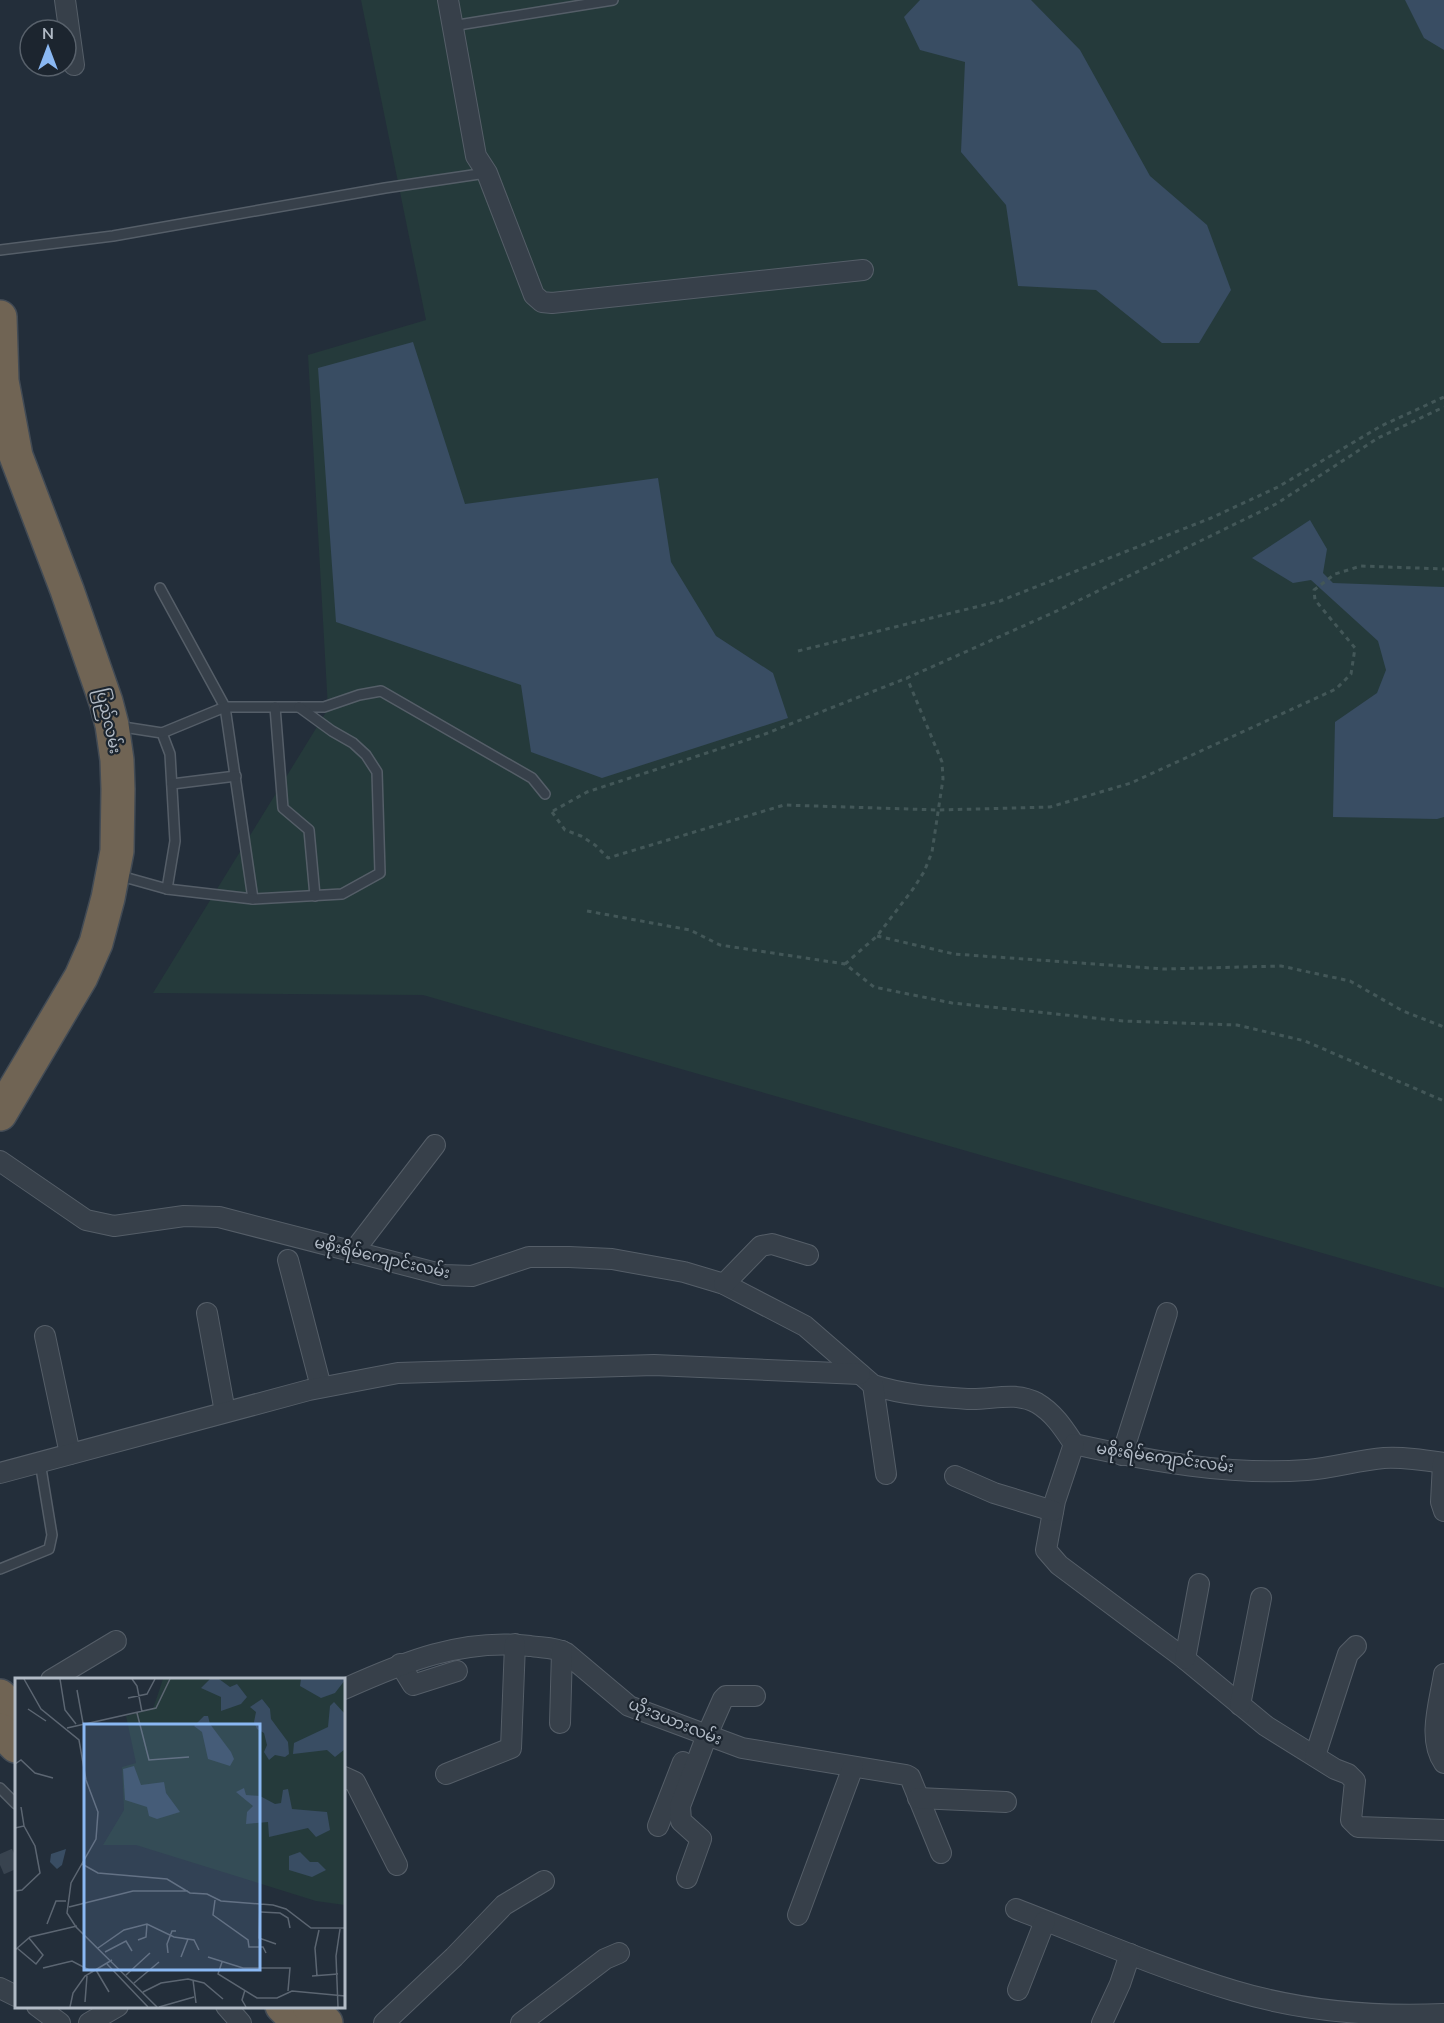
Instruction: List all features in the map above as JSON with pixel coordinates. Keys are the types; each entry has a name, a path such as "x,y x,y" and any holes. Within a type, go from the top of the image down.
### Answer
{"highway":[{"name":"ပြည်လမ်း","path":"0,317 2,381 16,456 67,590 106,702 117,760 118,789 117,851 96,943 81,977 0,1114"},
{"path":"8,1709 15,1741"},
{"path":"283,2008 299,2023"},
{"path":"310,2008 326,2023"}],"street":[{"path":"65,0 67,18"},
{"path":"448,0 476,156 487,172 534,295 542,302 552,303 863,270"},
{"path":"353,1252 435,1145"},
{"name":"မစိုးရိမ်ကျောင်းလမ်း","path":"0,1161 86,1220 114,1226 184,1216 219,1217 444,1275 472,1276 529,1257 612,1259 684,1272 724,1284 805,1326 866,1380 886,1390 934,1397 972,1399 1012,1395 1036,1403 1056,1418 1074,1444 1122,1455 1219,1469 1307,1470 1384,1458 1420,1459 1444,1463"},
{"path":"724,1284 761,1246 772,1244 808,1255"},
{"path":"288,1260 321,1387"},
{"path":"207,1313 225,1412"},
{"path":"1122,1455 1167,1313"},
{"path":"45,1336 70,1454"},
{"path":"0,1473 321,1387 398,1373 654,1365 866,1380 886,1474"},
{"path":"1074,1444 1053,1512 1046,1550 1059,1565 1185,1659 1266,1726 1355,1780 1351,1820 1358,1827 1444,1830"},
{"path":"1444,1463 1441,1502 1444,1511"},
{"path":"955,1476 994,1493 1053,1512"},
{"path":"1185,1659 1199,1584"},
{"path":"1240,1705 1261,1598"},
{"path":"54,1678 116,1641"},
{"path":"446,1774 511,1748 514,1644"},
{"path":"345,1689 400,1664 459,1647 514,1644 562,1651 561,1723"},
{"path":"1315,1756 1348,1654 1356,1646"},
{"name":"ယိုးဒယားလမ်း","path":"562,1651 629,1706 742,1748 906,1774 910,1777 941,1853"},
{"path":"400,1664 413,1685 457,1671"},
{"path":"1444,1674 1435,1732 1438,1754 1444,1763"},
{"path":"657,1826 701,1733 726,1696 755,1696"},
{"path":"687,1878 700,1839 681,1821 680,1806 701,1733"},
{"path":"798,1915 853,1767"},
{"path":"345,1777 355,1782 397,1865"},
{"path":"918,1798 1006,1802"},
{"path":"384,2023 454,1957 504,1905 544,1881"},
{"path":"1016,1909 1130,1954 1236,1991 1303,2006 1366,2013 1444,2014"},
{"path":"1018,1990 1045,1921"},
{"path":"521,2023 605,1959 619,1953"},
{"path":"1102,2023 1120,1984 1130,1954"},
{"path":"0,1988 15,1996"},
{"path":"38,2008 60,2023"},
{"path":"97,2021 116,2008"},
{"path":"226,2008 241,2023"}],"lane":[{"path":"452,26 613,0"},
{"path":"0,250 113,236 487,172"},
{"path":"160,588 225,707 253,899"},
{"path":"112,725 162,733 225,707 324,707 359,695 381,692 532,778 545,794"},
{"path":"275,707 283,808 309,830 315,896"},
{"path":"113,874 167,889 253,899 342,894 380,873 377,772 366,755 353,743 298,707"},
{"path":"162,733 170,754 175,842 167,889"},
{"path":"172,784 236,776"},
{"path":"0,1569 49,1549 52,1536 40,1462"},
{"path":"0,1788 15,1803"}],"path":[{"path":"798,651 1000,601 1023,592 1221,513 1278,487 1381,426 1444,397"},
{"path":"552,812 587,792 765,734 907,678 1059,610 1275,504 1378,438 1444,407"},
{"path":"545,794 552,812 565,830 595,845 608,858 784,805 939,810 1050,807 1131,783 1336,689 1352,674 1355,648 1315,600 1314,590 1335,574 1361,566 1444,569"},
{"path":"845,964 877,936 924,872 932,852 943,779 942,762 907,678"},
{"path":"587,911 690,930 720,945 845,964 874,987 952,1003 1123,1021 1237,1025 1305,1041 1444,1101"},
{"path":"877,936 954,954 977,956 1164,969 1281,966 1350,981 1403,1011 1444,1027"}],"green space":[{"path":"361,0 1444,0 1444,1288 423,995 153,993 328,709 308,355 426,320"}],"water":[{"path":"920,0 1031,0 1080,50 1150,176 1207,225 1231,290 1199,343 1162,343 1096,290 1018,286 1006,205 961,152 965,62 920,50 904,17"},
{"path":"1405,0 1444,0 1444,50 1424,38"},
{"path":"413,342 465,504 658,478 671,562 716,636 773,673 788,718 602,778 531,752 521,685 336,622 318,368"},
{"path":"1310,520 1327,549 1323,573 1333,583 1444,587 1444,817 1437,819 1333,817 1335,722 1377,693 1386,670 1378,641 1311,580 1293,583 1252,558"}],"tunnel":[{"path":"0,1865 15,1858"}]}
